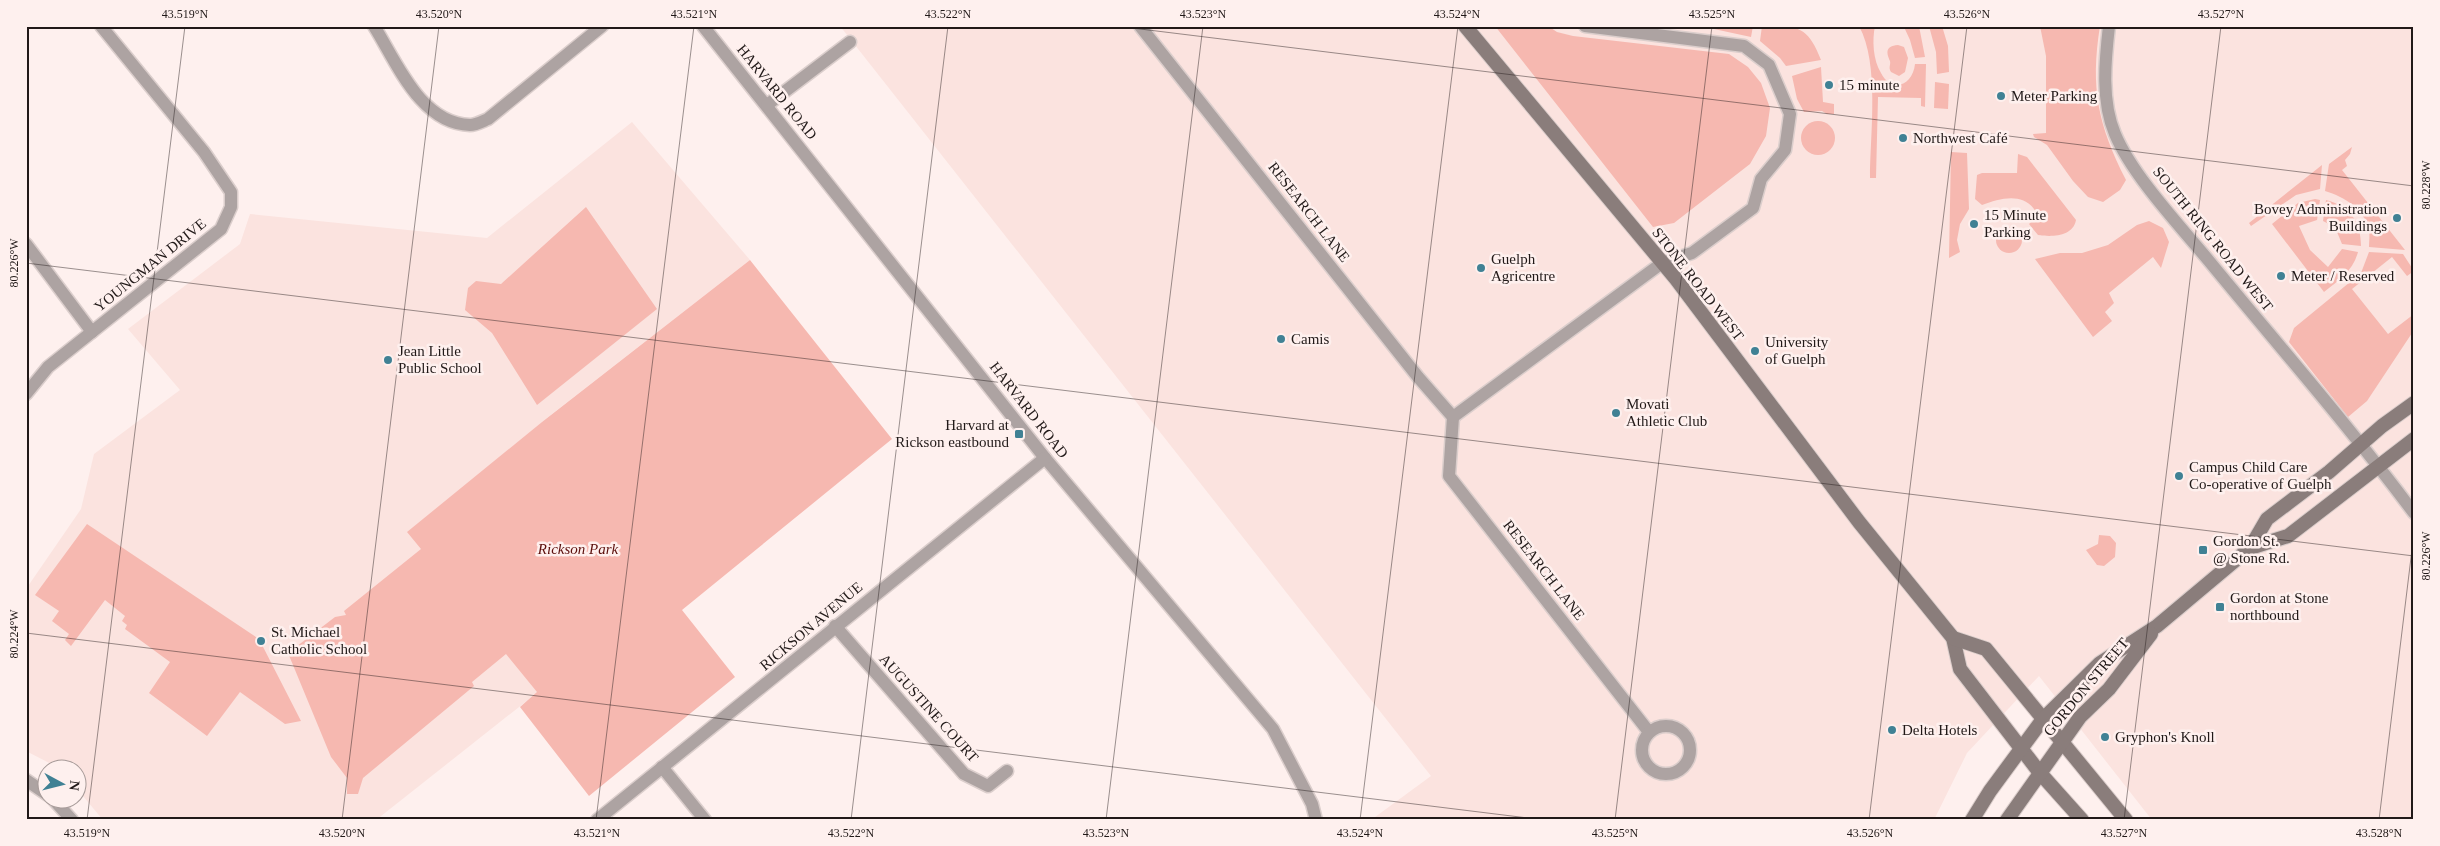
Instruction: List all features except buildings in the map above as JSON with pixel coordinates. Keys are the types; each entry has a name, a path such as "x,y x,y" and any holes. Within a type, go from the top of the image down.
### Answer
{"main road":[{"name":"STONE ROAD WEST","path":"1465,26 1662,263 1859,522 1953,638 1960,669 2040,773 2082,820"},
{"name":"GORDON STREET","path":"1972,820 1990,791 2043,719 2100,663 2157,626 2250,548 2267,519 2329,472 2360,444 2414,403"},
{"name":"GORDON STREET","path":"2250,548 2288,536 2414,439"},
{"name":"GORDON STREET","path":"2007,820 2061,741 2080,717 2109,689 2157,626"},
{"path":"1953,638 1986,649 2126,820"}],"street":[{"name":"YOUNGMAN DRIVE","path":"26,394 48,368 221,229 231,207 231,192 204,152 101,26"},
{"path":"374,26 422,103 442,120 472,126 488,119 602,26"},
{"name":"HARVARD ROAD","path":"703,26 768,105 1045,458 1273,729 1312,804 1316,820"},
{"name":"RESEARCH LANE","path":"1140,26 1418,377 1453,417 1449,476 1649,732"},
{"path":"1453,417 1662,263 1692,253 1752,208 1761,179 1785,150 1790,114 1769,65 1744,46 1585,26"},
{"name":"SOUTH RING ROAD WEST","path":"2109,26 2106,100 2110,119 2124,154 2196,246 2379,466 2414,513"},
{"path":"768,105 850,42"},
{"path":"26,244 92,332"},
{"name":"RICKSON AVENUE","path":"598,820 835,626 1045,458"},
{"name":"AUGUSTINE COURT","path":"835,626 964,774 988,786 1007,771"},
{"path":"662,767 705,820"},
{"path":"26,780 38,788"},
{"path":"61,808 72,820"}],"shaded area":[{"name":"University of Guelph","path":"840,26 2414,26 2414,820 2152,820 2039,676 1967,753 1934,820 1371,820 1431,776"},
{"path":"632,122 750,260 552,414 408,532 538,692 376,820 103,820 88,802 88,758 40,758 26,751 26,589 81,509 94,454 180,390 128,329 240,244 250,214 487,238"}],"green space":[{"path":"1495,26 1548,26 1557,32 1573,36 1729,54 1748,67 1761,83 1770,108 1766,136 1750,164 1674,223 1653,227"},
{"path":"1700,26 1753,26 1751,37"},
{"path":"1762,26 1792,27 1805,33 1816,48 1821,60 1786,66 1780,58 1760,41"},
{"path":"1859,26 1875,26 1873,44 1876,62 1886,80 1891,83 1896,85 1906,82 1915,64 1926,64 1925,107 1921,106 1921,98 1878,97 1876,178 1870,178 1872,79 1870,60 1866,42"},
{"path":"1919,26 1925,57 1915,58 1904,27"},
{"path":"1929,26 1942,26 1948,46 1949,72 1937,74 1936,52"},
{"path":"2040,26 2100,26 2096,68 2099,106 2109,141 2126,180 2120,190 2103,202 2088,197 2073,181 2047,145 2034,137 2033,134 2046,133 2046,56"},
{"path":"1898,45 1904,47 1908,58 1905,72 1899,76 1891,72 1888,53 1890,47"},
{"path":"1821,67 1823,102 1834,104 1834,114 1827,114 1822,111 1804,112 1797,99 1792,76"},
{"path":"1935,82 1949,84 1948,109 1934,108"},
{"path":"1818,121 1825,122 1830,126 1834,131 1834,145 1830,150 1825,154 1818,155 1811,154 1806,150 1802,145 1801,138 1802,131 1806,126 1811,122"},
{"path":"2352,147 2350,154 2345,160 2347,166 2342,170 2405,250 2369,247 2369,230 2363,216 2346,200 2325,191 2329,164"},
{"path":"1951,152 1967,153 1969,209 1960,224 1957,240 1960,252 1949,258"},
{"path":"2018,154 2027,157 2076,220 2071,230 2055,236 2038,235 2029,224 2038,215 2027,202 2013,198 1997,200 1982,205 1975,199 1977,175 1982,173 2017,173"},
{"path":"2322,165 2320,189 2296,195 2251,226 2249,223"},
{"path":"2315,199 2320,200 2317,220 2299,226 2310,250 2328,267 2342,249 2358,252 2349,270 2324,292 2272,224 2298,203"},
{"path":"2326,200 2342,206 2352,216 2359,230 2361,246 2342,244 2335,227 2323,221"},
{"path":"586,207 657,309 537,405 492,333 465,310 468,288 476,281 501,284"},
{"path":"2149,221 2163,228 2169,242 2161,268 2153,257 2109,293 2114,303 2105,312 2112,321 2093,337 2035,259 2060,253 2082,253 2108,245 2137,225"},
{"path":"2009,227 2018,231 2022,240 2018,249 2009,253 2000,249 1996,240 2000,231"},
{"path":"2369,252 2403,254 2414,271 2407,276 2392,257 2352,289 2388,334 2414,314 2414,330 2367,401 2348,417 2289,342 2294,328 2361,273"},
{"name":"Rickson Park","path":"750,260 892,439 682,610 735,677 589,796 520,707 537,692 506,654 472,682 474,686 363,778 358,794 347,794 347,778 331,757 288,653 335,617 346,615 344,611 421,549 407,532 542,422"},
{"path":"87,524 259,639 301,721 285,724 240,692 207,736 149,693 170,662 125,629 127,625 122,621 125,616 105,600 71,646 65,640 69,634 52,621 59,611 35,595"},
{"path":"2099,535 2110,536 2116,543 2115,557 2104,566 2097,565 2086,550 2098,544"}],"place":[{"name":"15 minute","path":"1829,85"},
{"name":"Meter Parking","path":"2001,96"},
{"name":"Northwest Café","path":"1903,138"},
{"name":"Bovey Administration Buildings","path":"2397,218"},
{"name":"15 Minute Parking","path":"1974,224"},
{"name":"Guelph Agricentre","path":"1481,268"},
{"name":"Meter / Reserved","path":"2281,276"},
{"name":"Camis","path":"1281,339"},
{"name":"University of Guelph","path":"1755,351"},
{"name":"Jean Little Public School","path":"388,360"},
{"name":"Movati Athletic Club","path":"1616,413"},
{"name":"Harvard at Rickson eastbound","path":"1019,434"},
{"name":"Campus Child Care Co-operative of Guelph","path":"2179,476"},
{"name":"Gordon St. @ Stone Rd.","path":"2203,550"},
{"name":"Gordon at Stone northbound","path":"2220,607"},
{"name":"St. Michael Catholic School","path":"261,641"},
{"name":"Delta Hotels","path":"1892,730"},
{"name":"Gryphon's Knoll","path":"2105,737"}]}
